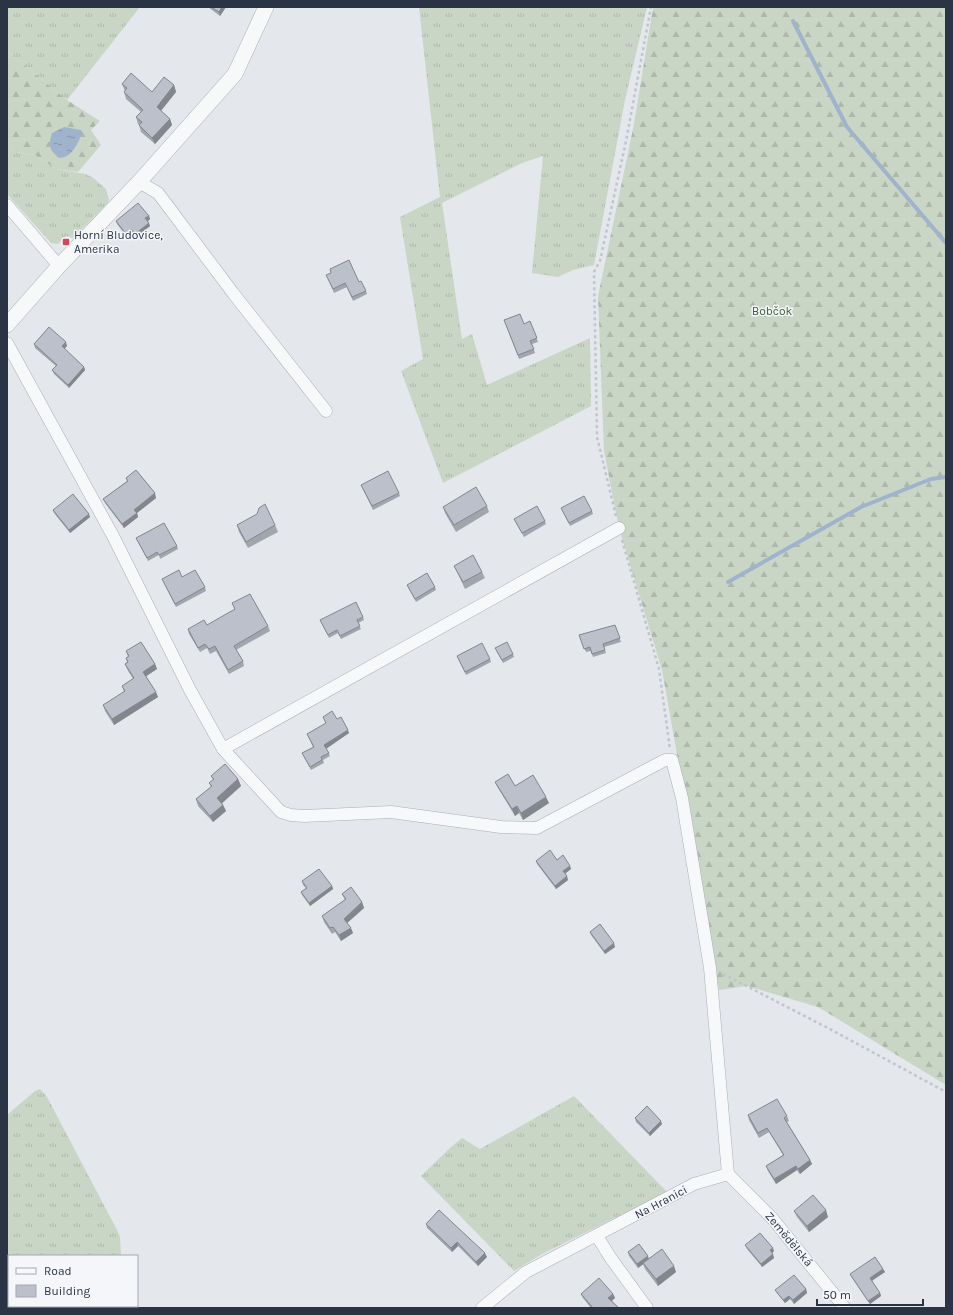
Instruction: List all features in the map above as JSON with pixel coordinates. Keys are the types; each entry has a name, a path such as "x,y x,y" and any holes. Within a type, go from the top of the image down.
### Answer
{"street":[{"path":"7,325 59,266 139,182 235,74 266,7"},
{"path":"139,182 158,193 237,299 326,412"},
{"path":"7,205 59,266"},
{"path":"7,343 113,536 190,690 223,749 281,812 291,815 391,812 501,827 537,828 665,760 672,760 682,798 710,968 723,1133 728,1174"},
{"path":"223,749 619,528"},
{"name":"Na Hranici","path":"482,1308 526,1272 694,1184 728,1174"},
{"name":"Zemědělská","path":"728,1174 772,1218 845,1308"},
{"path":"597,1236 610,1257 647,1308"}],"path":[{"path":"651,7 626,141 600,261 594,272 597,437 619,528 659,669 672,760"},
{"path":"710,968 828,1028 946,1092"}],"green space":[{"path":"7,7 140,7 67,100 7,51"},
{"path":"419,7 647,7 625,100 594,265 573,270 558,277 532,273 543,156 522,163 442,203 462,339 472,334 487,385 590,338 591,406 443,483 401,371 423,359 400,217 440,197"},
{"name":"Bobčok","path":"653,7 946,7 946,1085 818,1007 747,986 719,990 662,670 619,528 604,451 598,296 634,124"},
{"path":"7,51 67,100 100,121 91,130 101,145 78,172 56,169 35,155 15,152 7,147"},
{"path":"7,147 15,152 35,155 56,169 85,174 92,177 106,189 109,200 107,204 73,238 66,236 58,244 51,243 7,194"},
{"path":"40,1089 46,1095 117,1230 120,1237 121,1255 8,1255 8,1307 78,1307 77,1308 7,1308 7,1115 35,1091"},
{"path":"574,1096 667,1192 542,1254 514,1271 421,1176 462,1138 480,1149"}],"water":[{"path":"64,127 81,130 82,133 71,153 68,156 59,158 51,150 50,141 52,133"}],"building":[{"path":"211,7 222,7 219,12"},
{"path":"131,73 152,92 164,77 174,85 157,107 170,119 152,138 139,125 142,122 136,117 143,110 124,92 127,88 122,84"},
{"path":"138,203 149,216 145,218 149,223 135,234 131,229 126,234 116,221"},
{"path":"349,260 359,282 361,281 366,291 352,297 345,283 333,289 326,275 331,273 330,269"},
{"path":"520,314 524,324 530,321 537,338 530,341 534,349 518,355 504,320"},
{"path":"49,327 66,342 62,346 84,367 68,385 52,370 57,365 34,344"},
{"path":"136,470 155,493 134,510 137,513 122,524 103,499 128,481 126,478"},
{"path":"388,471 399,493 372,506 361,485"},
{"path":"476,487 487,506 454,525 443,507"},
{"path":"73,494 89,514 69,530 53,510"},
{"path":"584,496 592,511 569,523 561,508"},
{"path":"265,504 275,525 246,542 237,525 257,514 259,508"},
{"path":"537,506 545,521 522,533 514,519"},
{"path":"164,523 177,546 159,555 157,552 147,558 136,538"},
{"path":"473,555 482,572 463,582 454,566"},
{"path":"179,570 182,577 195,570 205,587 175,604 162,579"},
{"path":"427,573 435,587 415,599 407,585"},
{"path":"250,594 268,626 234,646 243,661 228,670 215,646 209,649 205,644 198,648 188,629 204,620 207,625 235,609 232,603"},
{"path":"356,602 363,617 357,620 360,626 340,636 337,630 328,635 320,620"},
{"path":"615,625 620,638 603,644 605,650 592,654 590,647 584,649 579,635"},
{"path":"141,642 155,664 143,672 156,692 112,719 103,705 125,691 122,686 134,678 125,664 128,662 126,658 129,656 126,651"},
{"path":"507,642 513,654 502,660 495,648"},
{"path":"482,643 490,659 465,672 457,656"},
{"path":"332,711 337,719 341,717 348,730 324,745 329,753 321,757 322,760 310,767 302,753 314,747 307,734 326,723 323,717"},
{"path":"225,764 238,779 217,798 223,805 210,816 196,799 212,786 209,783 214,779 211,776"},
{"path":"508,774 515,786 533,775 546,797 521,813 517,806 512,809 495,782"},
{"path":"550,850 557,860 563,855 570,866 563,871 567,876 555,886 536,861"},
{"path":"319,869 332,886 309,903 301,892 307,888 302,881"},
{"path":"351,887 362,902 344,919 351,928 339,935 333,927 330,928 322,916 346,899 342,894"},
{"path":"600,924 614,943 604,951 590,932"},
{"path":"777,1099 787,1116 784,1118 810,1160 798,1169 796,1166 774,1179 766,1166 784,1155 767,1128 758,1133 748,1115"},
{"path":"647,1106 661,1121 649,1133 635,1118"},
{"path":"813,1195 826,1210 807,1226 794,1211"},
{"path":"439,1210 485,1253 476,1262 457,1242 451,1248 426,1224"},
{"path":"760,1233 773,1248 770,1250 773,1254 761,1264 745,1245"},
{"path":"639,1244 648,1256 637,1264 628,1252"},
{"path":"662,1249 674,1266 656,1279 643,1263"},
{"path":"875,1257 883,1269 870,1278 880,1293 868,1301 850,1274"},
{"path":"794,1275 806,1289 793,1300 789,1296 783,1300 775,1290"},
{"path":"599,1278 613,1294 608,1298 619,1308 593,1308 581,1294"}],"waterway":[{"path":"793,21 847,127 946,243"},
{"path":"728,582 861,507 931,479 946,477"}],"place":[{"name":"Horní Bludovice, Amerika","path":"66,242"}]}
